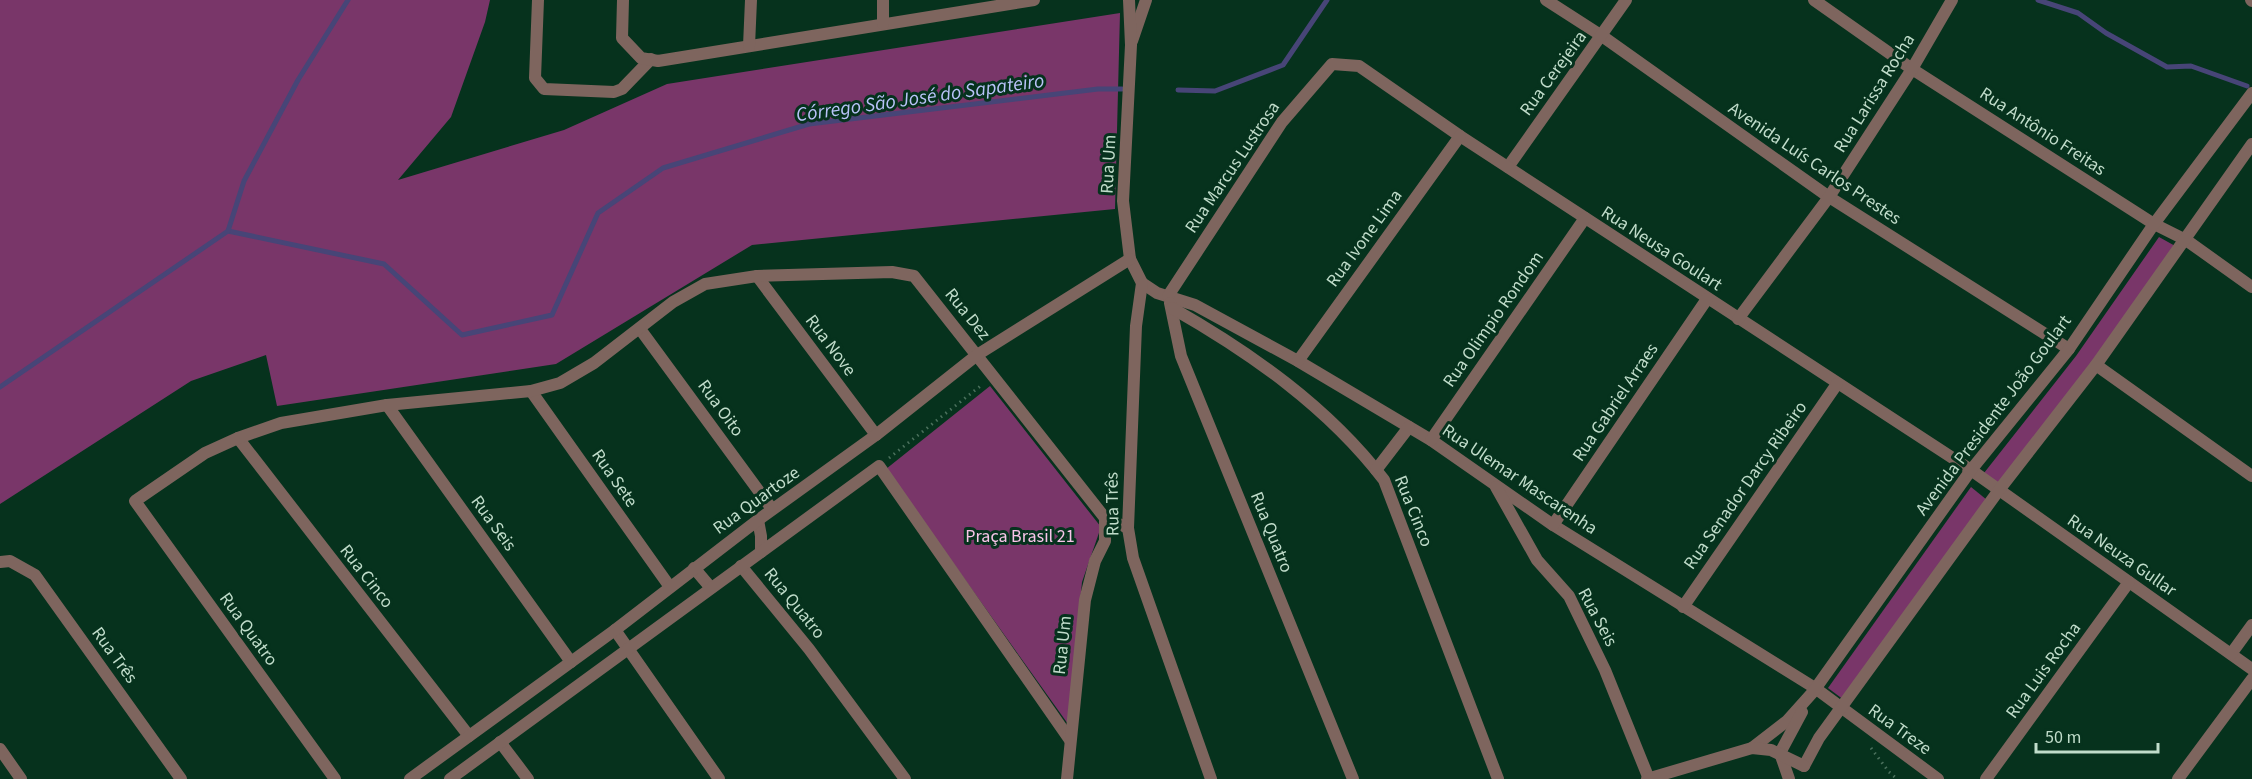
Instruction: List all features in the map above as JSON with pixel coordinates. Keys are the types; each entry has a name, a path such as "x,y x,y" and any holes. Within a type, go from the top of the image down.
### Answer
{"street":[{"path":"538,0 535,78 544,89 614,92 622,89 651,60"},
{"path":"622,0 622,38 641,58 658,61 1009,2 1034,0"},
{"path":"749,46 751,0"},
{"path":"883,0 883,24"},
{"name":"Rua Um","path":"1129,0 1131,45 1124,201 1130,259 1142,283"},
{"name":"Rua Um","path":"1131,45 1146,0"},
{"name":"Avenida Luís Carlos Prestes","path":"1546,0 1602,36 1829,197 2069,349"},
{"name":"Rua Cerejeira","path":"1508,167 1626,0"},
{"name":"Rua Antônio Freitas","path":"1814,0 1912,69 2154,224 2186,240 2252,287"},
{"name":"Rua Larissa Rocha","path":"1738,319 1829,197 1912,69 1952,0"},
{"name":"Rua Neusa Goulart","path":"1332,64 1359,66 1460,136 1971,470"},
{"name":"Rua Marcus Lustrosa","path":"1170,302 1282,122 1332,64"},
{"name":"Avenida Presidente João Goulart","path":"1752,748 1787,721 1814,690 1971,470 2069,349 2154,224 2252,93"},
{"name":"Rua Ivone Lima","path":"1298,361 1460,136"},
{"path":"1804,766 1819,738 1999,490 2096,365 2252,144"},
{"name":"Rua Olimpio Rondom","path":"1431,441 1585,218"},
{"name":"Rua Quartoze","path":"410,779 615,630 772,509 876,435 977,355 1130,259"},
{"name":"Rua Dez","path":"757,276 892,272 914,276 1105,518"},
{"path":"238,438 281,423 387,405 531,391 560,383 594,363 673,302 705,284 757,276"},
{"name":"Rua Nove","path":"757,276 876,435"},
{"path":"1142,283 1170,302"},
{"name":"Rua Três","path":"1142,283 1136,326 1128,528 1133,558 1211,779"},
{"name":"Rua Gabriel Arraes","path":"1553,525 1707,299"},
{"name":"Rua Ulemar Mascarenha","path":"1170,302 1195,305 1298,361 1408,427 1553,525 1842,708"},
{"name":"Rua Cinco","path":"1170,302 1277,375 1325,417 1367,459 1384,480 1498,779"},
{"name":"Rua Quatro","path":"1170,302 1182,356 1353,779"},
{"name":"Rua Oito","path":"640,329 772,509"},
{"path":"2096,365 2252,476"},
{"name":"Rua Senador Darcy Ribeiro","path":"1683,607 1837,384"},
{"name":"Rua Sete","path":"531,391 670,587"},
{"name":"Rua Seis","path":"387,405 571,662"},
{"path":"1376,470 1408,427"},
{"name":"Rua Cinco","path":"238,438 469,736"},
{"name":"Rua Quatro","path":"238,438 205,453 135,501 335,779"},
{"path":"450,779 879,466 1070,740"},
{"name":"Rua Neuza Gullar","path":"1971,470 2252,669"},
{"name":"Rua Seis","path":"1495,484 1537,560 1569,596 1605,670 1648,779"},
{"path":"1105,518 1128,528"},
{"name":"Rua Um","path":"1067,779 1085,600 1095,561 1105,541 1105,518"},
{"path":"758,520 761,536 760,552"},
{"name":"Rua Três","path":"5,562 35,575 181,779"},
{"name":"Rua Quatro","path":"741,566 809,649 905,779"},
{"path":"694,568 711,588"},
{"name":"Rua Luis Rocha","path":"1986,779 2129,582"},
{"path":"2231,654 2252,625"},
{"path":"615,630 719,779"},
{"path":"2178,779 2252,679"},
{"path":"1789,779 1780,753 1814,690"},
{"name":"Rua Treze","path":"1842,708 1938,779"},
{"path":"500,742 528,779"},
{"path":"1648,779 1752,748 1780,753 1804,766 1809,779"},
{"path":"0,749 21,779"}],"path":[{"path":"879,466 993,375"}],"green space":[{"path":"0,0 490,0 485,22 451,117 398,180 564,130 667,84 1120,13 1115,209 752,245 556,364 277,406 266,355 191,381 0,504"},
{"path":"2159,237 2177,247 2000,485 1984,473 2076,356"},
{"name":"Praça Brasil 21","path":"990,386 1101,527 1082,582 1068,724 886,469"},
{"path":"1971,487 1987,500 1844,700 1828,688"}],"waterway":[{"name":"Córrego São José do Sapateiro","path":"0,387 228,231 244,181 298,80 348,0"},
{"name":"Córrego São José do Sapateiro","path":"1178,90 1215,91 1283,65 1327,0"},
{"path":"2038,0 2078,13 2106,33 2167,67 2191,66 2247,86"},
{"name":"Córrego São José do Sapateiro","path":"228,231 384,264 462,335 552,315 598,213 663,168 809,124 1098,89 1122,89"}]}
